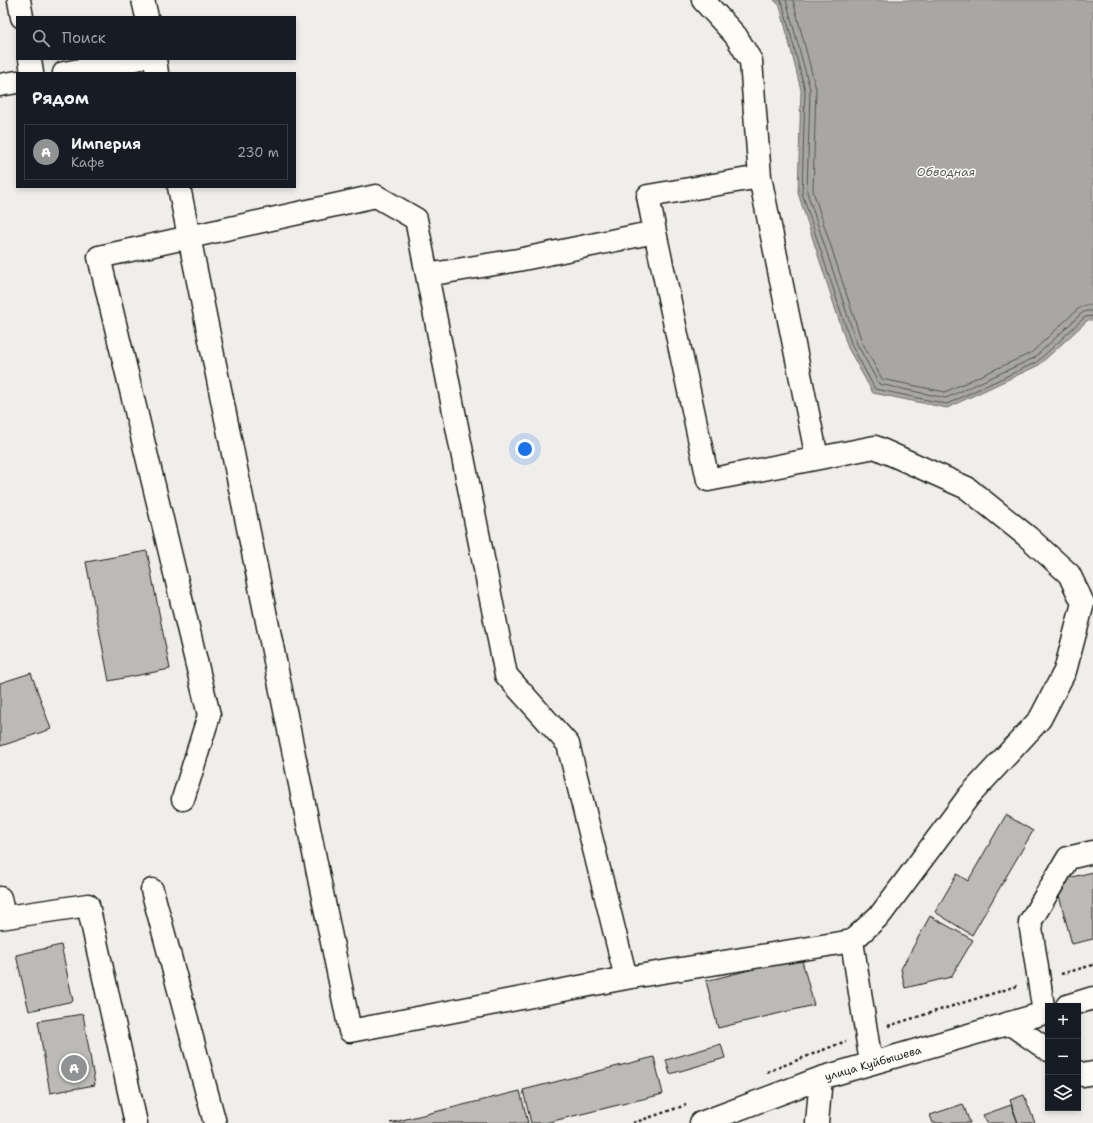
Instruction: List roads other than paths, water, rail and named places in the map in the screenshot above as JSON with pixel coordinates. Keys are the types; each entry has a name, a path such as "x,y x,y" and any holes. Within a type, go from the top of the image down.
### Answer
{"street":[{"path":"19,0 22,16"},
{"path":"143,0 147,16"},
{"path":"703,0 736,36 751,61 760,177 817,458"},
{"path":"30,60 32,72"},
{"path":"69,72 132,60"},
{"path":"155,60 157,72"},
{"path":"0,85 16,82"},
{"path":"179,188 350,1031 626,978 852,941 881,914 969,796 1040,719 1065,671 1084,604 1069,574 1028,537 967,488 875,447 708,480 648,196 760,177"},
{"path":"183,799 209,715 99,257 376,196 416,219 506,675 568,744 626,978"},
{"path":"427,275 518,260 655,232"},
{"path":"1045,1006 1030,922 1068,858 1093,852"},
{"path":"152,890 215,1123"},
{"path":"1,911 88,905 136,1123"},
{"path":"852,941 871,1063"},
{"path":"1077,1003 1093,998"},
{"name":"улица Куйбышева","path":"701,1123 821,1078 1045,1012"},
{"path":"1010,1023 1045,1048"},
{"path":"1081,1074 1083,1075 1093,1073"},
{"path":"817,1123 821,1078"}],"water":[{"name":"Обводная","path":"774,0 1093,0 1093,320 1088,320 1039,365 947,408 873,393 848,348 798,193 801,90 780,6"}],"place":[{"name":"Империя","path":"74,1068"}]}
